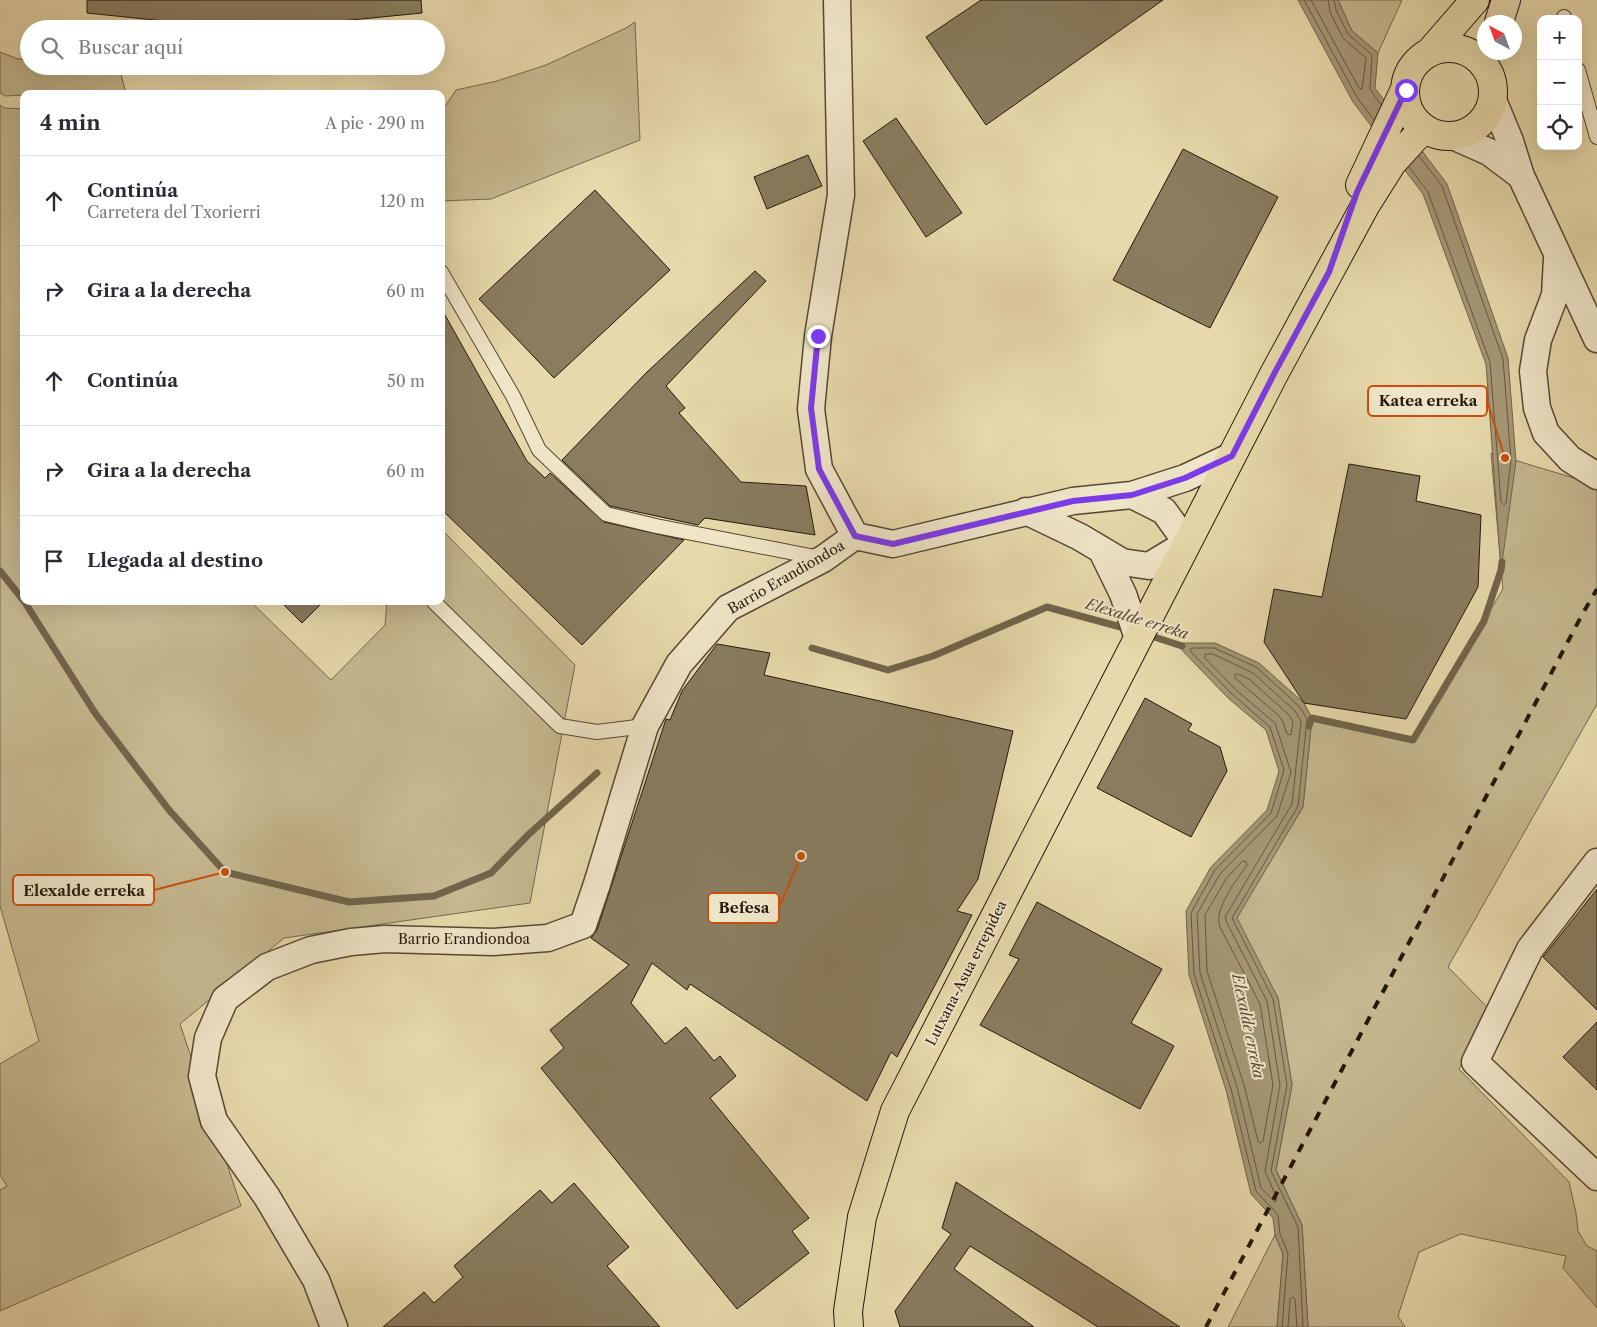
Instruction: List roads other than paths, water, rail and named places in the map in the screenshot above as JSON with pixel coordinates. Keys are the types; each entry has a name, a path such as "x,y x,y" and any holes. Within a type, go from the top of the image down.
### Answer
{"main road":[{"path":"1329,272 1357,192 1406,90 1409,75 1417,62 1429,53 1475,0"},
{"path":"1501,15 1506,0"},
{"path":"1429,53 1448,49 1467,52 1477,58"},
{"path":"1406,90 1407,104 1410,111 1424,128 1438,134 1453,136 1464,133 1474,128 1489,111 1492,100 1492,84 1488,60"},
{"path":"1329,272 1365,206 1392,163 1424,128"},
{"name":"Lutxana-Asua errepidea","path":"849,1327 848,1311 862,1217 895,1111 1274,374 1329,272"}],"street":[{"path":"836,0 841,195 818,336 811,408 819,469 855,536 893,544 1073,501 1132,495 1185,478 1232,456"},
{"path":"1492,100 1510,140 1522,176 1597,339"},
{"path":"1453,136 1489,152 1522,176"},
{"path":"1558,256 1555,295 1538,340 1533,370 1536,408 1546,432 1552,439 1570,459 1597,476"},
{"path":"1026,511 1080,537 1122,562 1149,566 1187,543 1164,511 1132,495"},
{"name":"Barrio Erandiondoa","path":"334,1327 316,1280 267,1197 214,1121 202,1076 208,1038 225,999 267,968 311,950 350,942 384,939 493,942 548,938 583,925 645,726 679,664 728,608 823,559 855,536"},
{"path":"1102,551 1122,594 1138,638"},
{"path":"1597,862 1530,949 1475,1062 1597,1177"}],"lane":[{"path":"1582,84 1597,137"},
{"path":"445,279 513,396 539,450 606,514 656,526 823,559"},
{"path":"437,605 560,726 597,732 645,726"}],"water":[{"path":"1298,0 1338,0 1352,31 1378,53 1375,88 1447,184 1508,358 1516,461 1501,570 1486,364 1423,194 1353,102"},
{"path":"1175,643 1215,643 1259,663 1304,703 1312,718 1303,807 1237,918 1278,998 1292,1085 1276,1170 1302,1225 1308,1327 1277,1327 1283,1254 1275,1235 1273,1218 1251,1194 1226,1090 1189,975 1186,911 1211,867 1267,810 1279,771 1266,730 1228,698"}],"waterway":[{"path":"1309,726 1312,718 1413,740 1484,621 1502,562"},
{"name":"Elexalde erreka","path":"0,571 20,596"},
{"name":"Elexalde erreka","path":"27,605 95,713 169,810 225,872 349,902 434,896 491,873 529,834 597,773"},
{"name":"Elexalde erreka","path":"812,648 888,670 933,656 1047,607 1128,629"},
{"name":"Elexalde erreka","path":"1145,634 1182,646"}],"railway":[{"path":"1206,1327 1597,589"}],"place":[{"name":"Katea erreka","path":"1505,458"},
{"name":"Befesa","path":"801,856"},
{"name":"Elexalde erreka","path":"225,872"}]}
